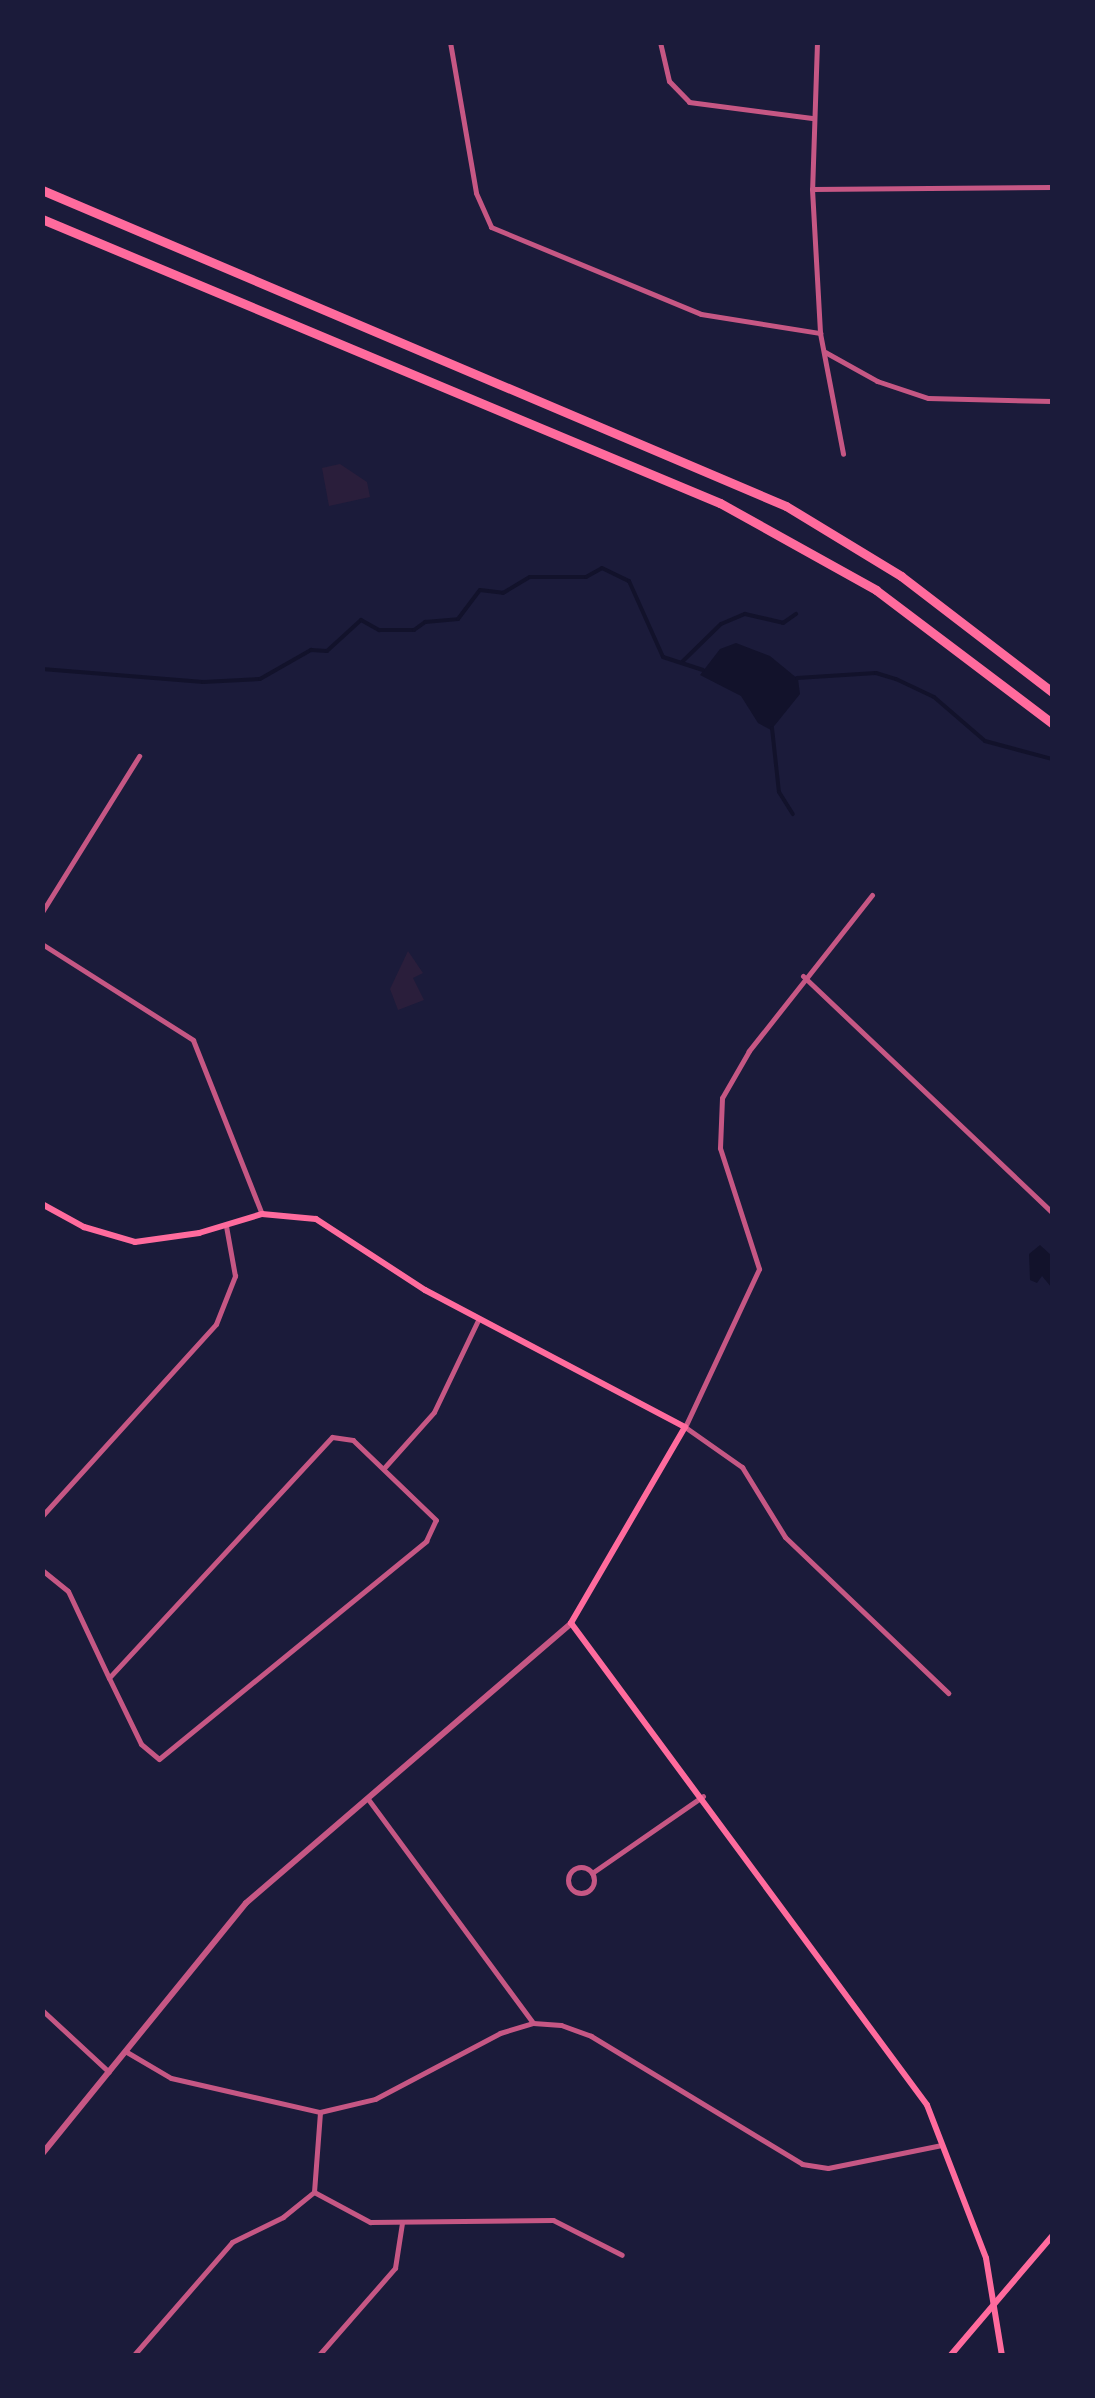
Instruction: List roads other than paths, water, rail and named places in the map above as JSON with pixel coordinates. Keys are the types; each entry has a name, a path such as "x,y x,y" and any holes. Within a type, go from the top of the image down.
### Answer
{"highway":[{"path":"42,190 751,489 887,567 1052,692"},
{"path":"42,219 720,503 876,590 1052,723"}],"main road":[{"path":"42,1204 120,1240 198,1233 262,1214 316,1218 478,1320 685,1427 571,1623 899,2062 945,2145 998,2299 1002,2356"},
{"path":"950,2356 1052,2236"}],"street":[{"path":"450,42 476,193 491,226 701,314 820,332"},
{"path":"660,42 669,81 689,102 812,118"},
{"path":"817,42 812,189 820,332 843,454"},
{"path":"812,189 1052,187 1052,42"},
{"path":"825,352 928,398 1052,401"},
{"path":"42,912 139,756"},
{"path":"872,895 804,976 722,1098 720,1148 759,1269 685,1427 742,1467 785,1536 948,1693"},
{"path":"42,944 194,1040 262,1214"},
{"path":"804,976 1052,1212"},
{"path":"42,1516 216,1324 234,1276 225,1223"},
{"path":"384,1468 434,1412 478,1320"},
{"path":"42,1570 68,1591 108,1678 145,1751 159,1759 173,1754 432,1535 430,1510 345,1435 332,1437 108,1678"},
{"path":"42,2154 246,1903 571,1623"},
{"path":"592,1873 574,1868 569,1886 587,1892 592,1873 703,1796"},
{"path":"368,1799 532,2023"},
{"path":"42,2010 109,2072"},
{"path":"125,2050 171,2078 320,2112 375,2099 483,2040 532,2023 591,2036 802,2164 828,2168 945,2145"},
{"path":"133,2356 232,2242 283,2217 314,2192 320,2112"},
{"path":"314,2192 364,2221 547,2218 622,2255"},
{"path":"318,2356 395,2268 402,2223"}],"waterway":[{"path":"42,669 203,682 260,679 311,650 327,651 361,620 379,630 414,630 425,622 458,619 480,590 503,593 530,577 586,577 602,568 629,581 663,657 703,670"},
{"path":"682,662 721,624 745,614 783,623 796,614"},
{"path":"797,678 876,673 896,679 934,697 985,741 1052,759"},
{"path":"772,728 779,792 793,814"}]}
